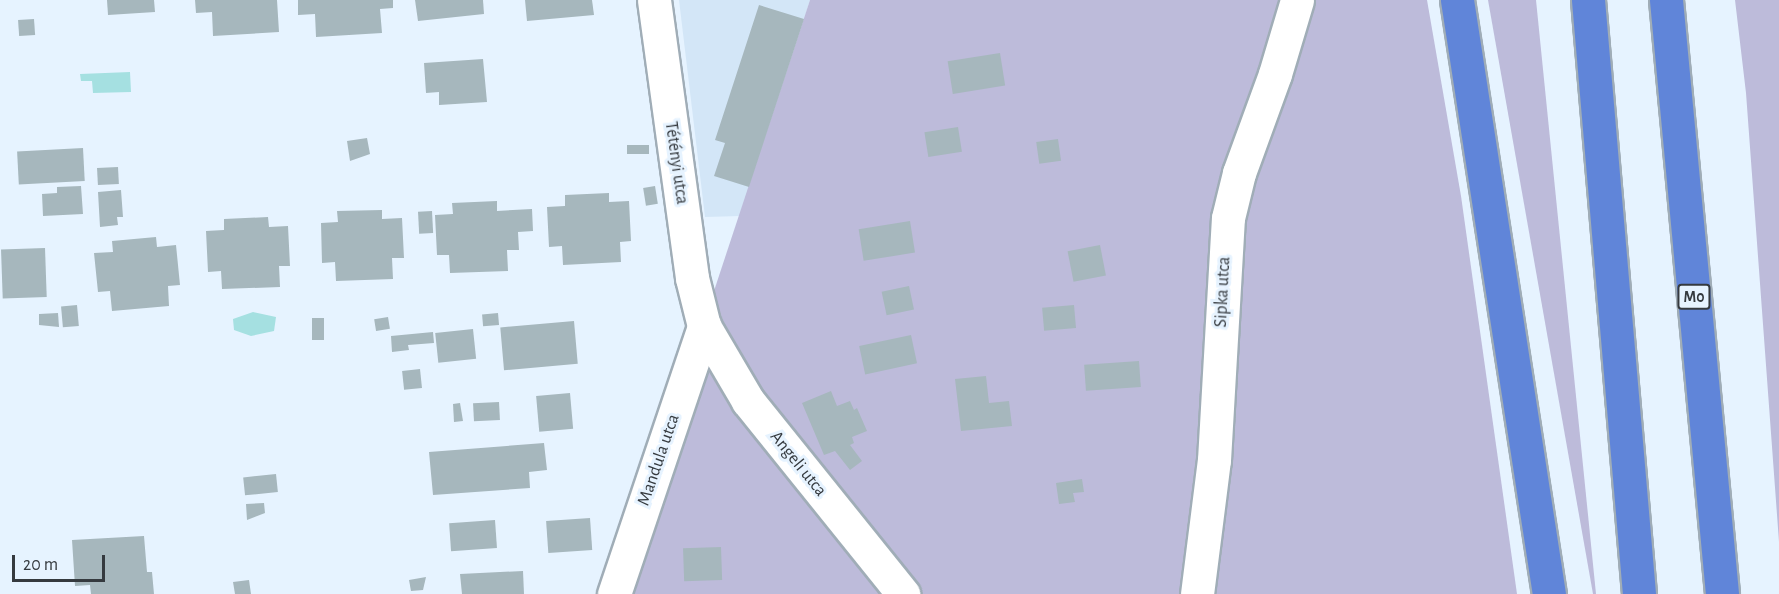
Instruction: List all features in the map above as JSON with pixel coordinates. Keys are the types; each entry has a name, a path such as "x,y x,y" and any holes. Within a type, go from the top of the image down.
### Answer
{"highway":[{"path":"1457,0 1549,594"},
{"path":"1588,0 1639,594"},
{"name":"M0","path":"1666,0 1722,594"}],"street":[{"name":"Tétényi utca","path":"654,0 692,278 704,326"},
{"name":"Sipka utca","path":"1197,594 1214,459 1228,219 1239,173 1275,74 1297,0"},
{"name":"Mandula utca","path":"614,594 704,326"},
{"name":"Angeli utca","path":"704,326 748,401 903,594"}],"shaded area":[{"path":"679,0 810,0 740,216 705,217"},
{"path":"810,0 1427,0 1461,196 1517,594 614,594"},
{"path":"1488,0 1536,0 1596,594 1593,594"},
{"path":"1735,0 1779,0 1779,542 1746,93"},
{"path":"130,72 131,92 93,93 92,81 81,81 80,74"},
{"path":"253,312 276,317 274,331 251,336 234,330 233,319"}],"building":[{"path":"107,0 154,0 155,12 108,15"},
{"path":"195,0 277,0 279,32 213,36 212,12 196,13"},
{"path":"298,0 393,0 393,8 380,9 382,33 316,37 315,14 298,15"},
{"path":"415,0 483,0 484,14 418,21"},
{"path":"525,0 592,0 594,15 527,21"},
{"path":"759,5 804,19 749,187 714,176 725,143 715,140"},
{"path":"34,19 35,35 19,36 18,20"},
{"path":"1000,53 1005,86 953,94 948,61"},
{"path":"483,59 487,102 439,105 439,92 426,93 424,63"},
{"path":"958,127 962,152 928,157 924,132"},
{"path":"367,138 370,154 350,161 347,141"},
{"path":"1058,139 1061,161 1039,164 1036,142"},
{"path":"627,145 649,145 649,154 627,154"},
{"path":"83,148 85,181 19,184 17,151"},
{"path":"118,167 119,184 98,185 97,168"},
{"path":"81,186 83,214 43,216 42,194 57,193 57,187"},
{"path":"655,186 658,204 646,206 643,188"},
{"path":"121,190 123,217 117,217 118,225 100,227 98,192"},
{"path":"609,193 609,202 629,201 631,241 620,242 621,262 563,265 562,246 549,247 547,207 565,206 565,195"},
{"path":"497,201 497,211 532,209 533,231 518,232 519,250 507,250 508,271 450,273 449,255 437,255 435,215 453,214 452,203"},
{"path":"382,210 382,219 402,218 404,258 392,258 393,279 336,281 335,262 322,263 321,223 338,222 337,211"},
{"path":"432,211 433,233 419,234 418,212"},
{"path":"268,217 269,227 288,226 290,266 279,266 280,287 222,289 221,271 208,272 206,231 224,230 224,219"},
{"path":"910,221 915,253 864,261 859,229"},
{"path":"156,237 157,247 176,245 180,285 168,286 169,306 112,311 110,291 98,292 94,253 113,252 112,241"},
{"path":"1100,245 1106,275 1074,282 1068,251"},
{"path":"45,248 47,297 3,299 1,250"},
{"path":"909,286 914,309 887,315 882,292"},
{"path":"77,305 79,326 63,327 61,306"},
{"path":"1074,305 1076,328 1044,331 1042,308"},
{"path":"58,313 59,327 39,325 39,314"},
{"path":"498,313 499,325 483,326 482,314"},
{"path":"388,317 390,329 376,331 374,319"},
{"path":"312,318 324,318 324,340 312,340"},
{"path":"574,321 578,364 504,370 500,327"},
{"path":"473,329 476,359 438,363 435,333"},
{"path":"433,332 434,343 408,345 409,350 392,352 391,336"},
{"path":"911,335 917,363 865,374 859,346"},
{"path":"1139,361 1141,387 1086,391 1084,365"},
{"path":"420,369 422,388 404,390 402,371"},
{"path":"986,376 989,403 1009,401 1012,426 961,431 955,379"},
{"path":"831,391 837,406 850,401 854,410 857,408 867,431 852,437 854,443 850,445 862,461 850,470 835,451 824,455 802,403"},
{"path":"570,393 573,429 539,432 536,396"},
{"path":"499,402 500,420 474,421 473,403"},
{"path":"460,403 463,421 454,422 453,404"},
{"path":"544,443 547,470 529,472 530,488 433,495 429,452"},
{"path":"276,474 278,492 245,495 243,477"},
{"path":"1082,479 1084,492 1073,493 1075,502 1059,504 1056,483"},
{"path":"264,503 265,513 247,520 246,504"},
{"path":"590,518 592,550 548,553 546,521"},
{"path":"495,520 497,548 451,551 449,523"},
{"path":"144,536 147,572 152,572 154,594 91,594 90,585 75,586 72,540"},
{"path":"721,547 722,580 684,581 683,548"},
{"path":"523,571 524,594 462,594 460,574"},
{"path":"426,577 423,590 411,591 409,580"},
{"path":"249,580 251,594 235,594 233,582"}]}
